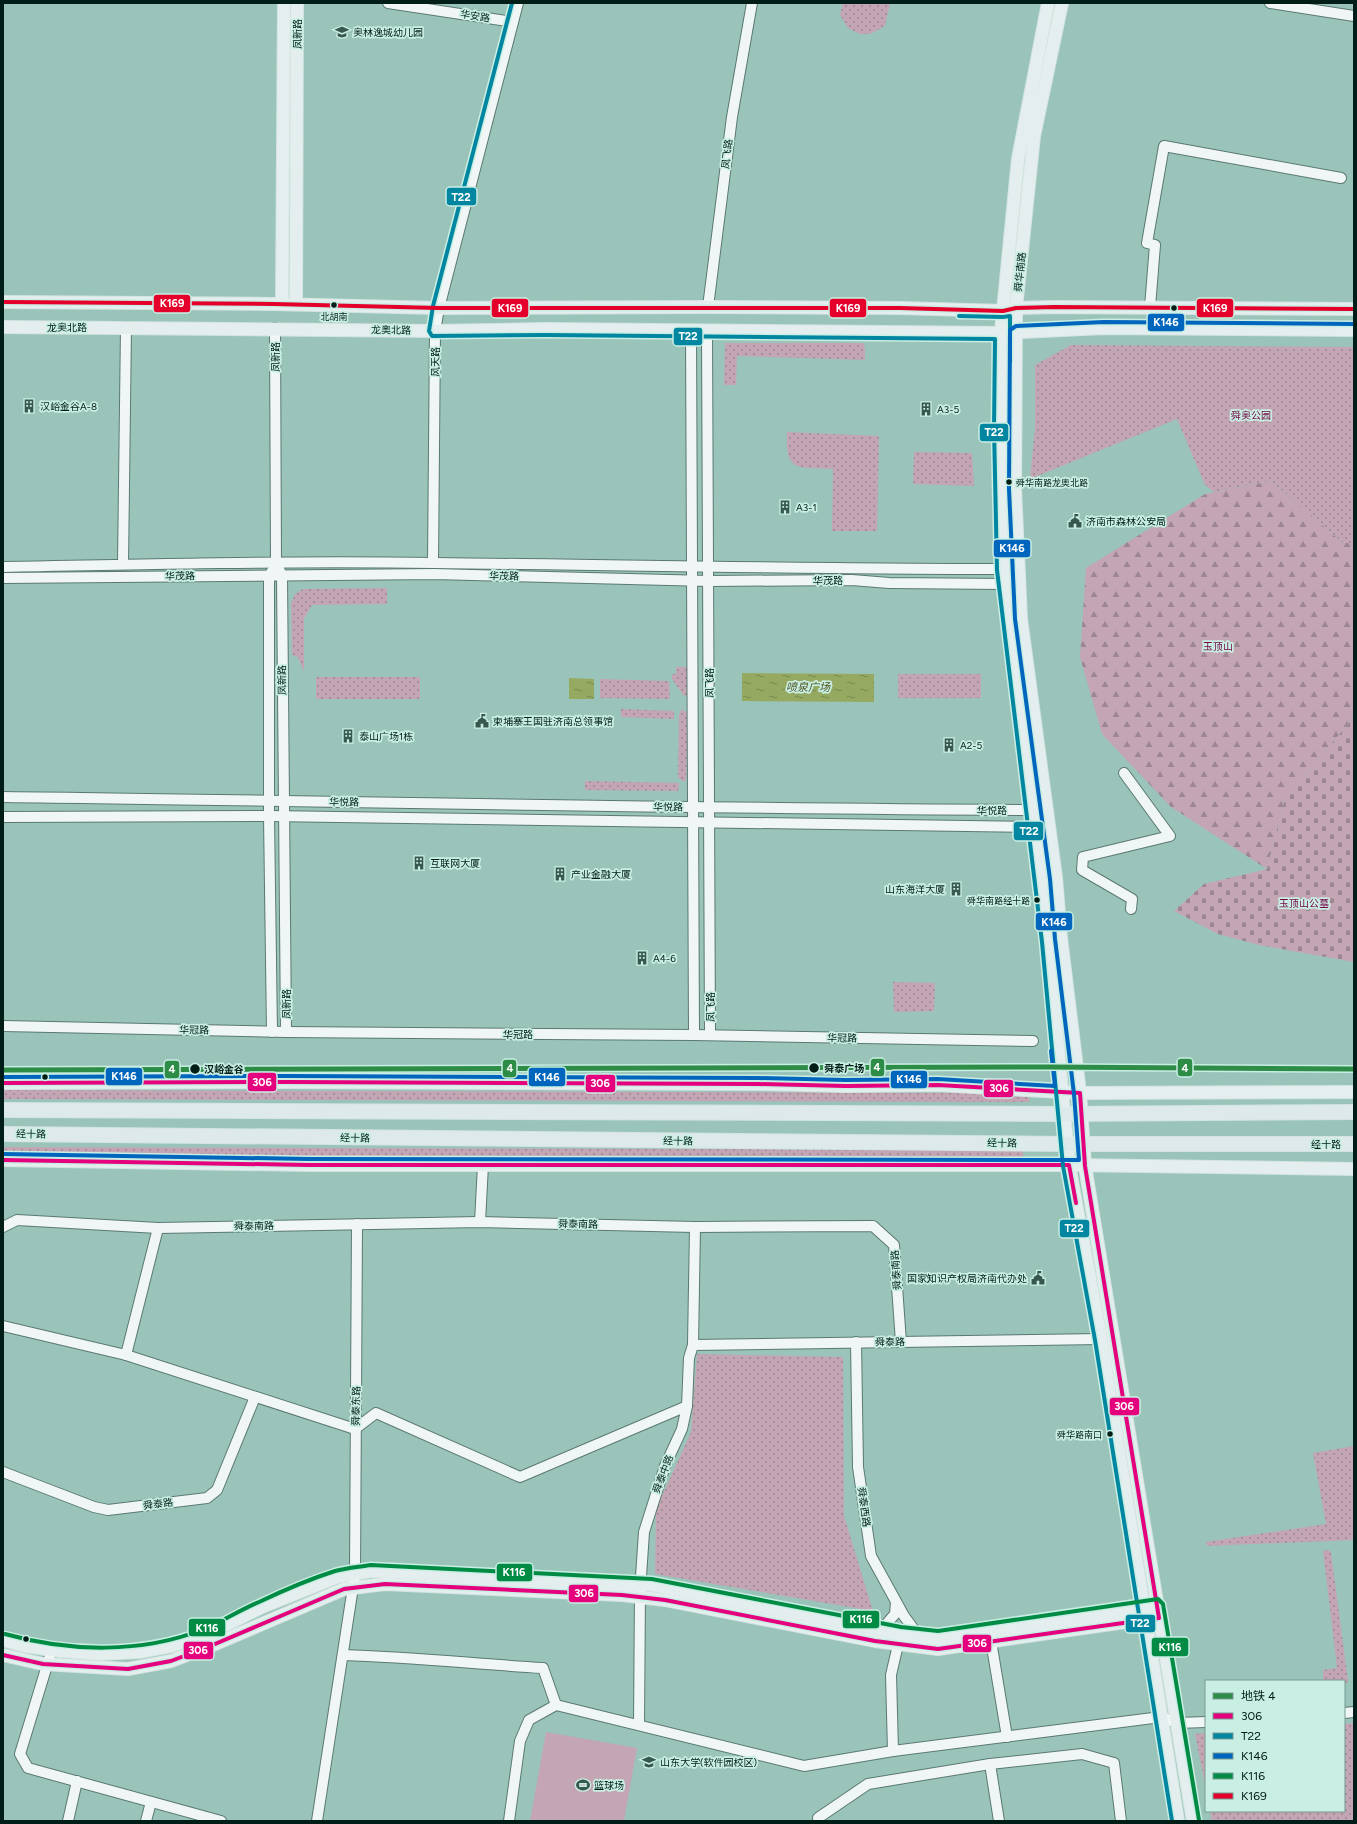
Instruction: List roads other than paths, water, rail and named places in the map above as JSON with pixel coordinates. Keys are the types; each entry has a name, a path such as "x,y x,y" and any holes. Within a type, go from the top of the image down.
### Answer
{"highway":[{"path":"3,1110 1064,1114 1354,1112"},
{"name":"经十路","path":"3,1134 1067,1144 1354,1144"}],"main road":[{"path":"282,304 284,3"},
{"name":"凤新路","path":"296,304 297,3"},
{"name":"舜华南路","path":"1048,3 1018,160 1001,333 1000,428 1003,569 1048,941 1069,1165 1101,1339 1178,1821"},
{"name":"舜华南路","path":"1062,3 1034,136 1016,308 1015,489 1021,619 1056,878 1061,938 1080,1093 1085,1166 1156,1606 1193,1821"},
{"path":"3,302 296,304 439,308 708,306 1003,311 1016,308 1150,307 1354,309"},
{"name":"龙奥北路","path":"3,327 275,328 435,331 545,329 1001,333 1104,328 1354,330"},
{"path":"3,1083 289,1082 751,1084 846,1086 938,1085 1080,1093 1354,1092"},
{"path":"3,1160 310,1166 1069,1165 1354,1169"},
{"path":"3,1640 25,1646 100,1654 139,1652 171,1646 207,1634 262,1607 337,1577 371,1571 641,1591 665,1600 899,1639 938,1649 990,1636 1145,1613 1156,1606"},
{"path":"3,1655 48,1664 128,1669 171,1661 208,1647 344,1589 385,1584 641,1591 652,1585 879,1629 899,1639 919,1635 938,1637 990,1636"},
{"path":"1145,1613 1159,1618"}],"street":[{"name":"华安路","path":"388,3 514,22"},
{"name":"风天路","path":"433,563 435,331 439,308 518,3"},
{"name":"凤飞路","path":"708,306 732,117 752,3"},
{"path":"1270,3 1354,16"},
{"path":"1150,307 1155,245 1147,243 1164,146 1341,178"},
{"path":"123,564 126,328"},
{"name":"凤新路","path":"275,328 276,564 282,575 286,1032"},
{"name":"凤飞路","path":"691,331 694,1035"},
{"name":"凤飞路","path":"707,331 710,1035"},
{"name":"华茂路","path":"3,567 123,564 433,563 1003,569"},
{"path":"269,576 276,564"},
{"name":"华茂路","path":"3,578 434,574 709,581 852,580 889,583 1005,584"},
{"name":"凤新路","path":"269,576 269,816 272,1032"},
{"path":"1124,773 1170,836 1083,857 1082,870 1132,898 1131,909"},
{"name":"华悦路","path":"3,797 694,808 1031,810"},
{"path":"3,817 269,816 694,821 1034,828"},
{"name":"华冠路","path":"3,1026 272,1032 710,1035 1033,1041"},
{"path":"480,1222 483,1165"},
{"name":"舜泰南路","path":"3,1227 17,1220 158,1228 480,1222 694,1227 873,1226 894,1245 901,1342"},
{"name":"舜泰东路","path":"317,1821 344,1655 355,1574 357,1224"},
{"path":"693,1345 694,1227"},
{"path":"126,1355 158,1228"},
{"path":"3,1326 126,1355 355,1429 376,1413 520,1477 687,1406"},
{"name":"舜泰路","path":"693,1345 1101,1339"},
{"name":"舜泰西路","path":"856,1342 858,1467 871,1556 896,1602 915,1631 938,1649"},
{"name":"舜泰中路","path":"640,1725 641,1591 644,1532 665,1466 682,1429 687,1406 689,1358 693,1345"},
{"name":"舜泰路","path":"3,1472 94,1507 108,1510 207,1498 217,1490 255,1397"},
{"path":"879,1629 882,1629 895,1614 896,1602"},
{"path":"990,1636 1007,1737"},
{"path":"893,1752 891,1675 899,1639"},
{"path":"52,1649 20,1754 28,1768 221,1821"},
{"path":"344,1655 409,1657 466,1664 543,1668 556,1705"},
{"path":"509,1821 520,1741 529,1720 556,1705 804,1766 893,1752 1161,1717 1177,1723 1205,1722"},
{"path":"818,1818 868,1784 990,1764 1082,1754 1114,1763 1121,1821"},
{"path":"990,1764 999,1821"},
{"path":"68,1821 77,1781"},
{"path":"146,1821 151,1802"}],"water":[{"name":"喷泉广场","path":"742,673 874,674 874,702 742,701"},
{"path":"569,678 594,679 594,699 569,699"}],"metro line":[{"name":"4","path":"3,1070 1048,1067 1354,1069"}],"place":[{"name":"奥林逸城幼儿园","path":"342,32"},
{"name":"北胡南","path":"334,305"},
{"name":"汉峪金谷A-8","path":"29,406"},
{"name":"A3-5","path":"926,409"},
{"name":"舜华南路龙奥北路","path":"1009,482"},
{"name":"A3-1","path":"785,507"},
{"name":"济南市森林公安局","path":"1075,521"},
{"name":"柬埔寨王国驻济南总领事馆","path":"482,721"},
{"name":"泰山广场1栋","path":"348,736"},
{"name":"A2-5","path":"949,745"},
{"name":"互联网大厦","path":"419,863"},
{"name":"产业金融大厦","path":"560,874"},
{"name":"山东海洋大厦","path":"956,889"},
{"name":"舜华南路经十路","path":"1037,900"},
{"name":"A4-6","path":"642,958"},
{"name":"舜泰广场","path":"814,1068"},
{"name":"汉峪金谷","path":"195,1069"},
{"name":"国家知识产权局济南代办处","path":"1038,1278"},
{"name":"舜华路南口","path":"1110,1434"},
{"name":"山东大学(软件园校区)","path":"649,1762"},
{"name":"篮球场","path":"583,1785"}],"park label":[{"name":"舜奥公园","path":"1251,415"},
{"name":"玉顶山","path":"1218,646"},
{"name":"玉顶山公墓","path":"1304,903"}]}
